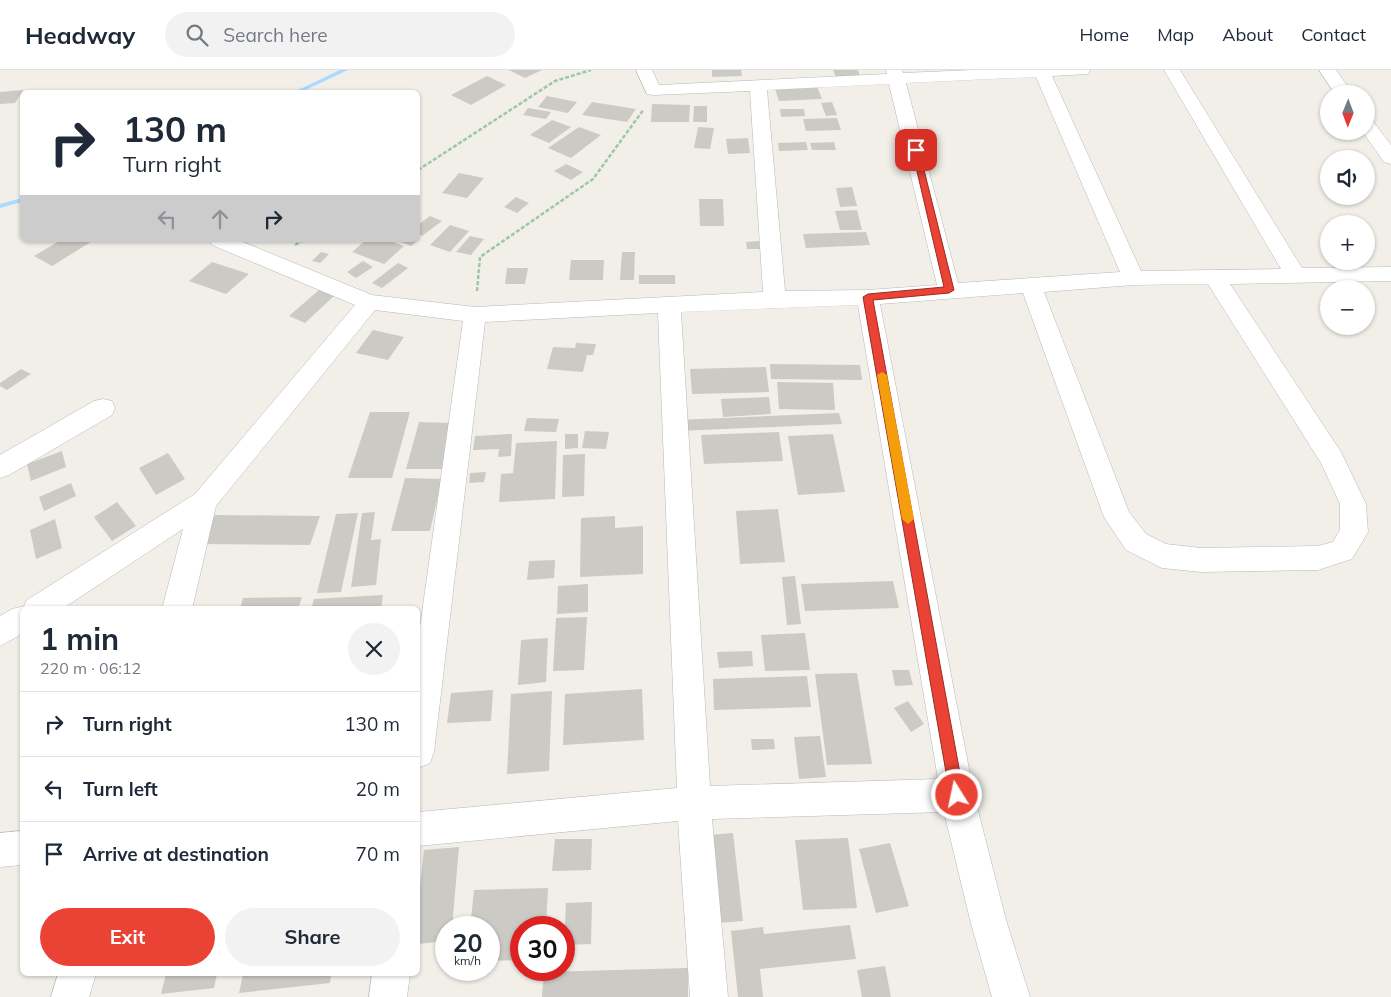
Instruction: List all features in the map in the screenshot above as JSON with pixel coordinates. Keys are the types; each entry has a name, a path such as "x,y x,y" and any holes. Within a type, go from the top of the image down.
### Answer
{"street":[{"path":"644,70 653,90 758,85 896,74 1082,70"},
{"path":"1172,70 1296,276"},
{"path":"1327,70 1338,85"},
{"path":"1042,72 1133,278"},
{"path":"896,74 949,290"},
{"path":"758,85 775,299"},
{"path":"1375,136 1391,158"},
{"path":"224,242 369,302 475,315 775,299 868,297 1133,278 1390,274"},
{"path":"1030,286 1118,517 1136,542 1162,556 1201,560 1318,558 1342,551 1354,532 1353,504 1336,468 1214,278"},
{"path":"868,297 957,795 988,920 1011,997"},
{"path":"42,606 204,502 369,302"},
{"path":"669,304 694,803 709,997"},
{"path":"420,737 475,315"},
{"path":"0,468 103,408"},
{"path":"178,606 204,502"},
{"path":"0,632 20,619"},
{"path":"420,829 694,803 957,795"},
{"path":"0,850 20,848"},
{"path":"70,997 76,976"},
{"path":"388,997 391,976"}],"path":[{"path":"420,169 555,81 591,70"},
{"path":"475,315 480,257 593,179 640,117 653,90"}],"building":[{"path":"509,70 542,70 525,78"},
{"path":"712,70 741,70 742,76 712,77"},
{"path":"833,70 858,70 860,76 836,77"},
{"path":"487,76 506,85 471,105 451,95"},
{"path":"817,86 822,99 779,101 775,89"},
{"path":"20,90 20,95 15,103 0,104 0,92"},
{"path":"547,96 577,102 568,113 538,107"},
{"path":"592,102 636,109 627,122 582,115"},
{"path":"832,102 837,115 826,116 821,103"},
{"path":"652,104 690,105 689,122 651,122"},
{"path":"694,106 707,106 707,122 693,122"},
{"path":"528,108 551,112 546,119 523,115"},
{"path":"780,109 804,109 805,116 781,117"},
{"path":"837,118 841,130 806,131 803,119"},
{"path":"552,120 571,127 549,143 530,135"},
{"path":"579,127 601,135 571,158 548,148"},
{"path":"698,127 714,128 710,149 694,148"},
{"path":"748,138 750,153 728,154 726,139"},
{"path":"806,142 808,150 779,151 778,143"},
{"path":"834,142 836,150 812,150 810,143"},
{"path":"566,164 583,172 571,180 554,171"},
{"path":"459,173 484,178 467,198 442,193"},
{"path":"852,187 857,206 840,207 836,188"},
{"path":"516,197 529,203 517,213 504,207"},
{"path":"699,199 723,199 724,226 700,226"},
{"path":"857,210 862,230 840,230 835,211"},
{"path":"430,216 442,221 422,236 420,235 420,224"},
{"path":"450,225 469,231 450,252 430,245"},
{"path":"866,232 870,245 806,248 803,234"},
{"path":"470,236 484,239 471,255 456,252"},
{"path":"759,241 760,249 747,249 746,242"},
{"path":"58,242 91,242 52,266 34,256"},
{"path":"364,242 393,242 404,246 384,264 352,252"},
{"path":"401,242 416,242 411,246"},
{"path":"321,252 329,254 320,263 312,261"},
{"path":"622,252 635,252 634,280 620,280"},
{"path":"571,260 604,260 603,280 569,280"},
{"path":"363,261 373,267 356,278 347,272"},
{"path":"212,262 249,274 226,294 189,281"},
{"path":"398,263 408,268 382,288 372,283"},
{"path":"507,268 528,268 525,284 505,284"},
{"path":"639,275 675,275 675,284 639,284"},
{"path":"319,290 335,295 305,323 289,316"},
{"path":"373,330 404,337 388,360 356,353"},
{"path":"576,343 596,344 593,355 587,355 583,372 547,369 553,347 575,348"},
{"path":"770,364 860,365 862,380 771,379"},
{"path":"766,367 769,392 692,394 690,369"},
{"path":"21,369 31,374 7,390 0,386 0,383"},
{"path":"777,382 833,383 835,410 779,409"},
{"path":"769,397 771,414 723,417 721,399"},
{"path":"370,412 410,412 392,478 348,478"},
{"path":"839,413 842,424 679,431 678,420"},
{"path":"527,418 559,419 556,432 524,431"},
{"path":"419,422 453,423 442,469 406,469"},
{"path":"585,431 609,432 606,449 582,448"},
{"path":"779,432 783,461 704,464 701,435"},
{"path":"512,434 511,456 498,457 499,449 473,450 475,436"},
{"path":"565,434 578,434 578,448 565,449"},
{"path":"833,434 845,492 798,495 788,436"},
{"path":"557,441 555,499 499,502 501,474 513,473 516,443"},
{"path":"62,451 66,467 31,481 27,464"},
{"path":"168,453 185,479 156,495 139,468"},
{"path":"585,454 584,496 562,497 563,455"},
{"path":"486,472 484,482 469,483 470,473"},
{"path":"405,478 442,479 430,531 391,531"},
{"path":"71,483 76,496 44,511 39,497"},
{"path":"117,502 136,526 112,541 94,517"},
{"path":"778,509 785,562 740,564 736,511"},
{"path":"375,512 371,540 381,539 376,585 351,587 362,513"},
{"path":"358,513 341,592 317,593 336,514"},
{"path":"215,515 320,516 310,545 202,544"},
{"path":"615,516 615,528 643,526 643,574 580,577 581,518"},
{"path":"55,519 62,548 36,559 30,530"},
{"path":"555,560 554,578 527,580 529,561"},
{"path":"795,576 801,624 787,625 782,577"},
{"path":"893,581 899,608 805,611 801,584"},
{"path":"588,584 588,612 557,614 558,586"},
{"path":"383,595 381,606 312,606 314,599"},
{"path":"302,597 299,606 241,606 243,598"},
{"path":"587,617 584,670 553,671 556,618"},
{"path":"805,633 810,670 765,671 761,635"},
{"path":"548,638 546,682 518,685 521,640"},
{"path":"752,651 753,666 719,668 717,652"},
{"path":"892,670 909,670 913,685 895,686"},
{"path":"857,673 872,764 827,765 815,674"},
{"path":"807,676 811,707 714,710 713,679"},
{"path":"642,689 644,740 563,745 565,694"},
{"path":"493,690 491,721 447,723 451,693"},
{"path":"552,691 549,771 507,774 511,694"},
{"path":"908,701 924,724 911,732 894,708"},
{"path":"820,736 826,777 799,779 794,737"},
{"path":"751,739 774,739 775,749 752,750"},
{"path":"733,833 743,921 718,923 709,835"},
{"path":"848,838 857,908 803,910 795,840"},
{"path":"555,839 592,839 591,870 552,871"},
{"path":"890,843 909,906 876,913 859,849"},
{"path":"459,847 453,916 435,916 435,942 420,944 420,887 424,850"},
{"path":"548,888 547,916 510,916 510,960 500,961 500,916 471,916 474,890"},
{"path":"592,902 591,944 575,945 575,916 565,916 566,903"},
{"path":"850,925 856,959 760,969 763,997 738,997 731,931 763,927 764,934"},
{"path":"885,966 891,997 862,997 857,970"},
{"path":"688,968 688,997 542,997 543,981 575,981 575,971"},
{"path":"166,976 217,976 214,988 161,994"},
{"path":"243,976 331,976 330,983 239,993"}],"waterway":[{"path":"301,90 345,70"},
{"path":"0,206 20,201"}],"slow traffic":[{"path":"882,375 908,519"}],"route":[{"path":"916,150 949,290 868,297 957,795"}]}
